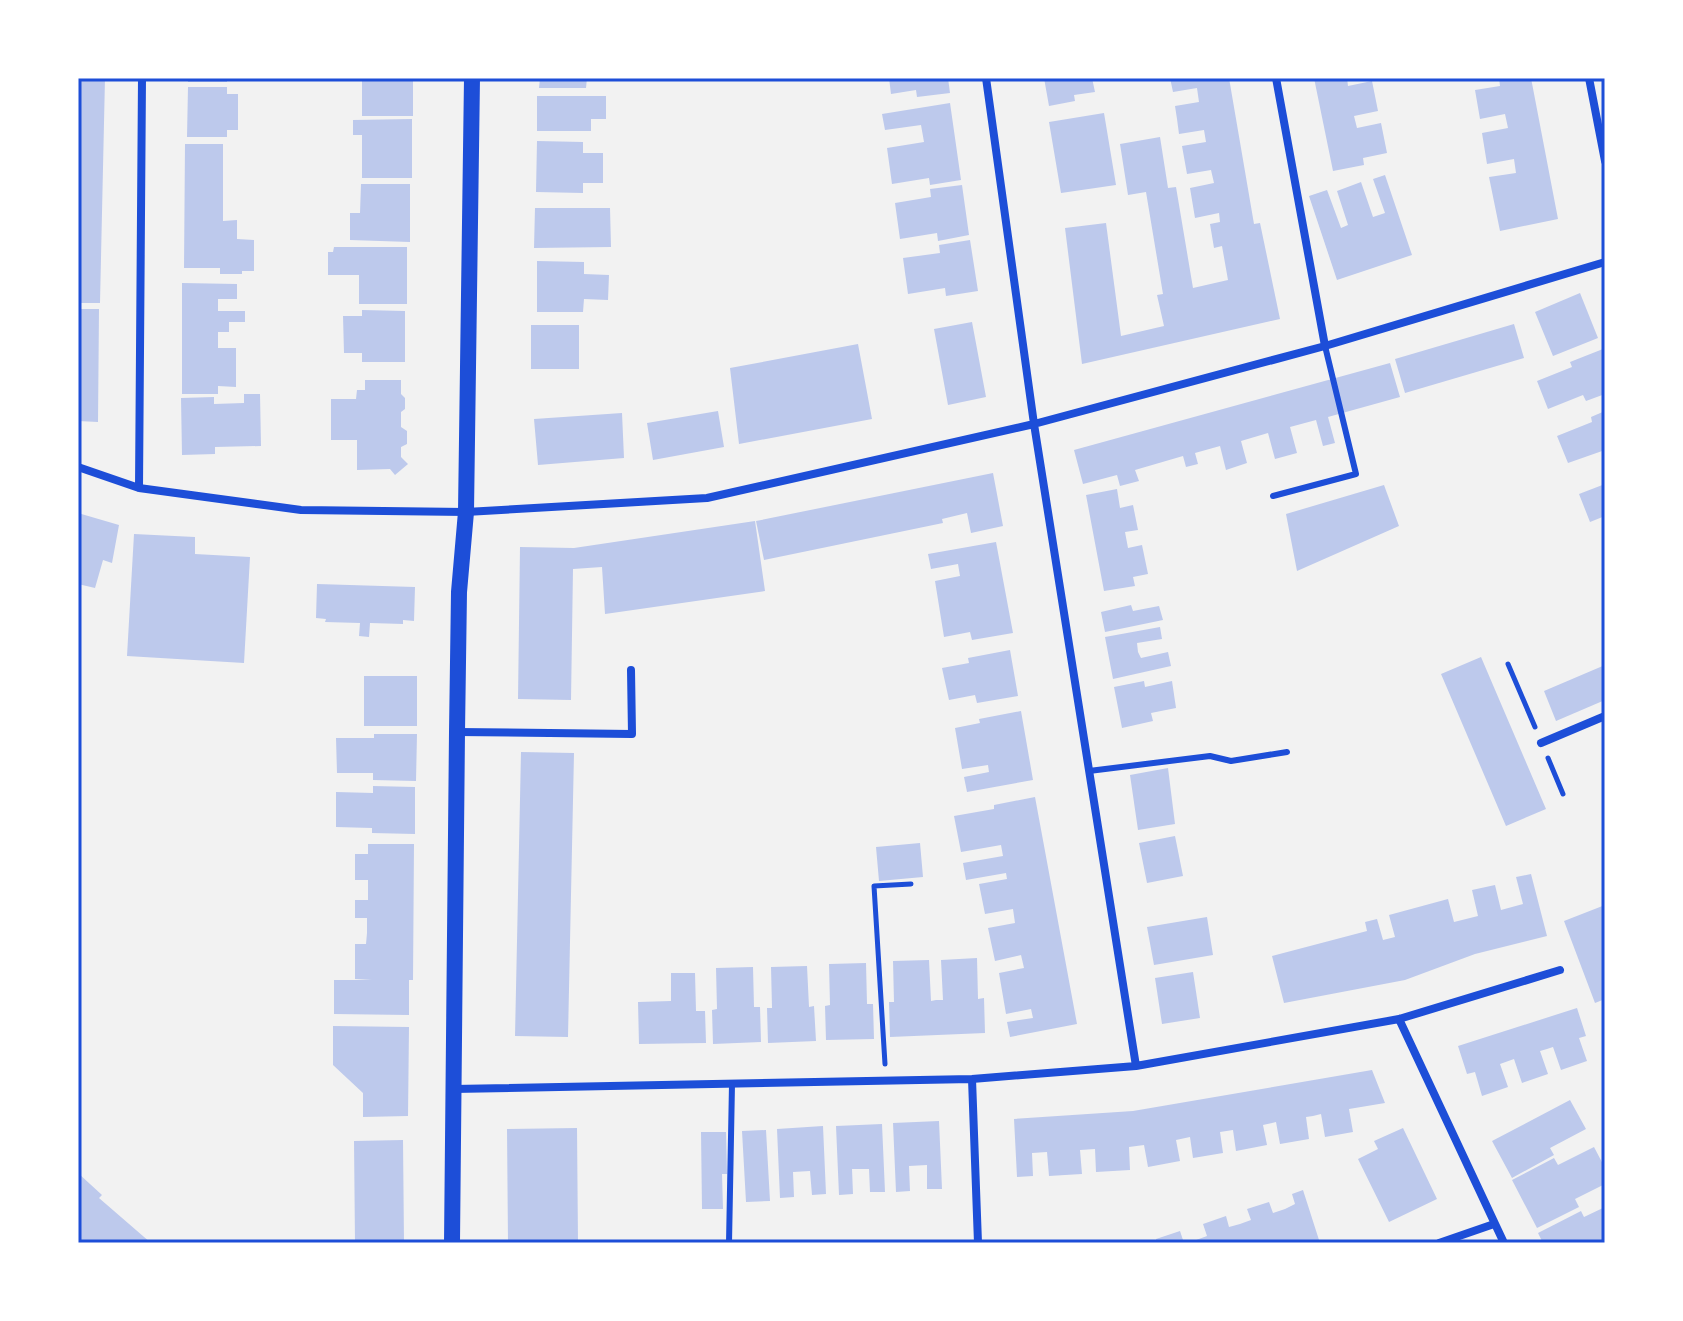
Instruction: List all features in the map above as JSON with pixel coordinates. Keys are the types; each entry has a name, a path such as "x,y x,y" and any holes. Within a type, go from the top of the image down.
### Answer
{"main road":[{"path":"452,1243 459,592 466,512 472,78"}],"street":[{"path":"139,488 142,78"},
{"path":"986,78 1034,424 1136,1066"},
{"path":"1276,78 1325,346"},
{"path":"1589,78 1605,161"},
{"path":"78,467 139,488 301,510 466,512 707,498 1034,424 1325,346 1605,262"},
{"path":"457,732 632,734 631,670"},
{"path":"1541,743 1605,716"},
{"path":"452,1090 972,1079 1136,1066 1399,1019 1560,970"},
{"path":"1399,1019 1504,1243"},
{"path":"972,1079 978,1243"},
{"path":"1439,1243 1494,1224"}],"lane":[{"path":"1273,496 1356,474 1325,346"},
{"path":"1089,771 1210,756 1231,761 1287,752"},
{"path":"729,1243 732,1084"}],"path":[{"path":"886,1081 874,886 911,884"}],"building":[{"path":"78,78 105,78 100,303 78,303"},
{"path":"188,78 227,78 227,82 188,82"},
{"path":"362,78 413,78 413,116 362,116"},
{"path":"540,78 587,78 586,88 539,88"},
{"path":"889,78 948,78 950,93 917,97 916,90 891,94"},
{"path":"1044,78 1092,78 1095,92 1074,95 1075,101 1049,106"},
{"path":"1170,78 1229,78 1254,224 1260,223 1280,319 1082,364 1065,228 1106,223 1121,336 1164,326 1157,295 1163,294 1146,192 1128,195 1120,144 1160,137 1168,188 1176,187 1193,288 1228,280 1222,246 1214,248 1210,224 1220,222 1219,213 1195,218 1190,188 1214,183 1211,170 1187,174 1182,146 1206,142 1204,130 1179,134 1175,106 1199,102 1197,88 1173,92"},
{"path":"1314,78 1347,78 1348,86 1372,81 1378,111 1354,116 1357,128 1381,123 1387,153 1363,158 1364,165 1333,171"},
{"path":"1499,78 1531,78 1558,219 1500,231 1489,177 1516,173 1514,159 1487,164 1482,133 1508,128 1505,114 1480,119 1475,90 1500,86"},
{"path":"188,87 227,87 227,94 238,94 238,130 227,130 227,137 187,137"},
{"path":"537,96 606,96 606,119 591,119 591,131 537,131"},
{"path":"950,103 961,180 930,185 929,178 892,184 887,148 924,142 921,125 885,130 882,114"},
{"path":"1104,113 1116,185 1061,193 1049,122"},
{"path":"412,119 412,178 362,178 362,135 353,135 353,120"},
{"path":"537,141 583,142 583,153 603,153 603,183 583,183 583,193 536,192"},
{"path":"185,144 223,144 223,221 237,220 237,239 254,240 254,271 220,274 220,268 184,268"},
{"path":"1385,175 1412,255 1337,280 1309,196 1327,190 1341,228 1348,225 1337,191 1361,182 1373,217 1385,213 1373,179"},
{"path":"361,184 410,184 410,242 350,240 350,213 360,213"},
{"path":"962,185 969,235 938,241 937,233 900,239 895,203 931,197 930,189"},
{"path":"535,208 610,208 611,247 534,248"},
{"path":"970,240 978,291 946,296 945,288 908,294 903,258 940,253 939,245"},
{"path":"334,247 407,247 407,304 359,304 359,275 328,275 328,252 333,252"},
{"path":"537,261 584,262 584,274 609,275 608,300 584,299 583,312 537,312"},
{"path":"182,283 237,284 237,299 218,299 218,311 245,311 245,322 229,322 229,332 218,332 218,348 236,348 236,387 218,386 218,394 182,394"},
{"path":"1580,293 1598,338 1553,356 1535,312"},
{"path":"78,309 99,309 98,422 78,421"},
{"path":"362,310 405,311 405,362 362,362 362,353 344,353 343,316 362,316"},
{"path":"972,322 986,397 948,405 934,329"},
{"path":"1514,324 1524,358 1405,393 1395,359"},
{"path":"531,325 579,325 579,369 531,369"},
{"path":"858,344 872,419 739,444 730,368"},
{"path":"1603,349 1605,394 1586,401 1583,395 1548,409 1537,381 1572,367 1570,362"},
{"path":"1390,363 1400,397 1328,417 1335,443 1323,446 1316,420 1290,427 1297,453 1275,459 1268,433 1241,441 1247,463 1226,470 1220,446 1195,453 1198,464 1186,467 1183,456 1135,470 1139,481 1120,486 1117,475 1083,484 1074,450"},
{"path":"365,380 401,380 405,409 401,412 401,427 407,431 407,444 401,447 401,457 408,464 395,475 390,469 357,470 357,440 331,440 331,399 356,399 357,390 365,390"},
{"path":"244,394 260,394 261,446 215,447 215,454 182,455 181,398 214,397 214,404 244,403"},
{"path":"718,411 724,447 653,460 647,423"},
{"path":"1605,411 1605,450 1568,463 1557,436 1592,422 1591,417"},
{"path":"622,413 624,458 538,465 534,419"},
{"path":"993,473 1003,526 971,533 967,513 942,519 943,523 764,560 756,521"},
{"path":"1605,484 1605,516 1590,522 1579,494"},
{"path":"1384,485 1399,526 1297,571 1286,514"},
{"path":"1117,489 1120,508 1133,505 1138,530 1125,532 1128,548 1142,545 1148,574 1133,577 1135,586 1104,591 1086,495"},
{"path":"78,513 119,525 112,563 103,560 95,588 78,584"},
{"path":"755,521 765,591 605,614 602,567 573,569 571,700 518,699 520,547 574,548"},
{"path":"134,534 195,537 195,554 250,557 244,663 127,656"},
{"path":"996,542 1013,633 972,640 970,632 944,637 935,581 960,576 958,564 931,569 928,554"},
{"path":"317,584 415,587 414,621 403,620 403,624 370,623 369,637 359,636 360,623 325,622 326,619 316,618"},
{"path":"1131,605 1133,611 1159,606 1163,620 1105,632 1101,612"},
{"path":"1160,627 1162,639 1137,643 1138,652 1141,658 1168,652 1171,666 1113,679 1105,637"},
{"path":"1010,650 1018,696 977,703 975,695 949,700 942,668 969,663 968,658"},
{"path":"1481,657 1546,809 1506,826 1441,674"},
{"path":"1605,665 1605,700 1556,721 1544,691"},
{"path":"364,676 417,676 417,726 364,726"},
{"path":"1144,681 1145,687 1172,681 1176,708 1151,713 1153,721 1122,728 1114,687"},
{"path":"1021,711 1033,780 967,792 964,777 989,772 988,765 962,769 955,728 980,723 979,719"},
{"path":"374,734 417,734 416,781 373,780 373,773 337,773 336,738 374,738"},
{"path":"521,752 574,753 568,1037 515,1036"},
{"path":"1168,768 1175,824 1138,830 1130,775"},
{"path":"373,786 415,787 415,834 372,833 372,828 336,827 336,792 373,793"},
{"path":"1035,797 1077,1024 1010,1037 1007,1022 1033,1018 1031,1009 1006,1014 999,973 1024,968 1021,955 995,961 988,928 1015,923 1013,909 985,914 979,884 1007,879 1006,873 966,880 963,863 1003,856 1001,845 961,852 954,816"},
{"path":"1175,836 1183,876 1147,883 1139,843"},
{"path":"920,843 923,877 879,881 876,847"},
{"path":"368,844 414,844 413,980 409,980 409,1015 334,1014 334,980 372,980 355,979 355,944 366,944 367,918 355,918 355,900 368,900 368,880 355,880 355,854 368,854"},
{"path":"1531,874 1547,936 1475,954 1405,980 1284,1003 1272,956 1367,931 1365,922 1377,919 1383,940 1395,937 1389,915 1448,899 1454,922 1478,916 1472,890 1495,885 1501,910 1523,904 1516,877"},
{"path":"1605,905 1605,999 1595,1003 1564,921"},
{"path":"1207,917 1213,955 1154,965 1147,927"},
{"path":"977,958 978,999 984,998 985,1033 890,1037 889,1002 894,1002 893,961 929,960 931,1001 943,1000 941,960"},
{"path":"866,963 867,1004 873,1004 874,1039 826,1040 825,1006 830,1005 829,964"},
{"path":"807,966 809,1007 814,1006 816,1041 768,1043 767,1008 772,1008 771,967"},
{"path":"753,967 754,1007 760,1007 761,1042 713,1044 712,1010 717,1009 716,968"},
{"path":"1193,972 1200,1018 1162,1024 1155,978"},
{"path":"671,973 695,973 696,1011 705,1011 706,1043 639,1044 638,1002 671,1001"},
{"path":"1577,1008 1586,1036 1579,1038 1587,1061 1561,1070 1553,1047 1540,1051 1548,1074 1522,1083 1514,1059 1500,1064 1508,1087 1482,1096 1475,1072 1467,1074 1458,1046"},
{"path":"333,1026 409,1027 408,1116 363,1117 363,1093 333,1065"},
{"path":"1372,1070 1385,1103 1349,1109 1353,1132 1325,1137 1321,1114 1306,1117 1309,1139 1280,1144 1276,1122 1263,1125 1267,1145 1236,1151 1233,1130 1220,1132 1223,1153 1193,1158 1190,1137 1176,1140 1180,1161 1148,1167 1144,1145 1129,1147 1130,1170 1096,1172 1095,1149 1080,1150 1082,1174 1049,1176 1047,1152 1032,1153 1033,1176 1017,1177 1014,1119 1133,1111"},
{"path":"1570,1100 1586,1129 1550,1148 1554,1155 1512,1178 1492,1141"},
{"path":"939,1121 942,1189 927,1189 927,1165 909,1166 910,1191 896,1192 893,1123"},
{"path":"882,1124 885,1192 870,1192 869,1169 852,1169 853,1194 839,1195 836,1126"},
{"path":"823,1126 826,1194 812,1195 810,1171 793,1172 794,1197 780,1198 777,1129"},
{"path":"577,1128 578,1243 508,1243 507,1129"},
{"path":"1403,1128 1437,1199 1389,1222 1358,1159 1378,1149 1374,1141"},
{"path":"766,1130 770,1201 746,1202 742,1131"},
{"path":"701,1132 726,1132 727,1174 722,1174 723,1209 702,1209"},
{"path":"403,1140 404,1243 355,1243 354,1141"},
{"path":"1594,1147 1605,1168 1605,1184 1575,1199 1579,1207 1537,1228 1512,1180 1554,1158 1558,1165"},
{"path":"78,1173 102,1195 99,1198 151,1243 85,1243 78,1237"},
{"path":"1303,1190 1319,1240 1311,1243 1188,1243 1207,1236 1203,1224 1226,1216 1229,1227 1240,1224 1251,1220 1247,1209 1269,1202 1273,1213 1285,1209 1295,1204 1292,1194"},
{"path":"1605,1207 1605,1243 1543,1243 1538,1233 1581,1211 1584,1217"},
{"path":"1180,1231 1184,1243 1157,1243 1156,1239"}]}
